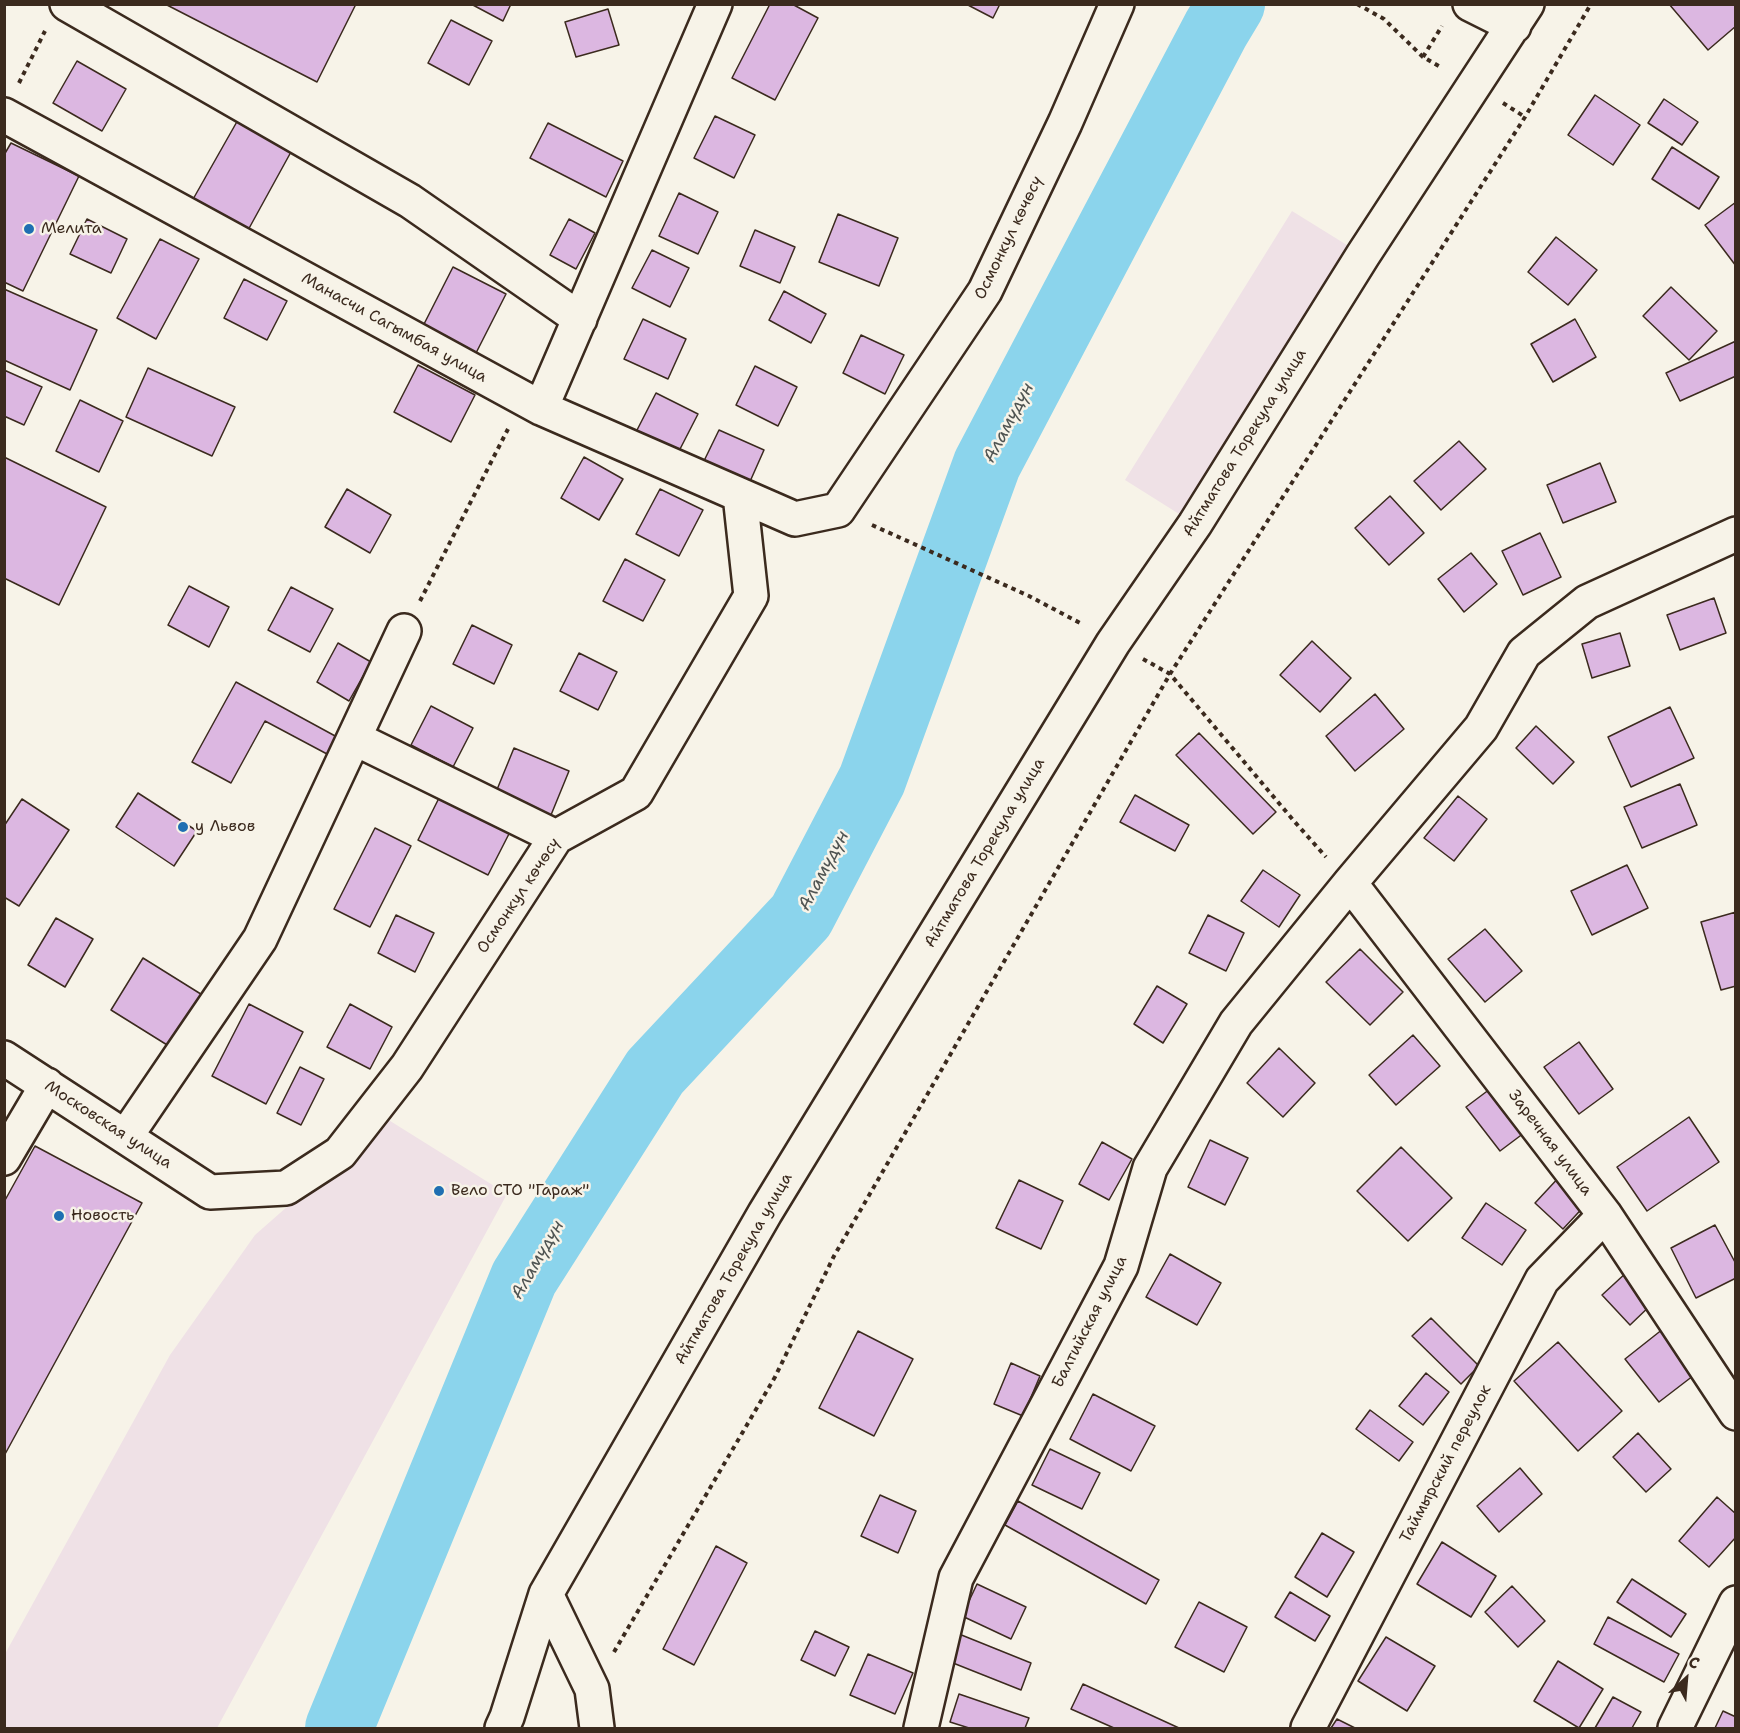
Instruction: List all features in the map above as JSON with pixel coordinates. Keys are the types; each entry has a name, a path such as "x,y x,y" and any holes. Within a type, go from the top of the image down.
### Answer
{"street":[{"path":"533,403 580,319 715,4"},
{"name":"Осмонкул көчөсү","path":"795,519 838,510 985,291 1065,123 1117,4"},
{"path":"1457,13 1520,15"},
{"path":"58,15 410,201 580,319"},
{"name":"Айтматова Торекула улица","path":"502,1728 546,1594 765,1213 1113,643 1196,524 1363,255 1520,15"},
{"name":"Манасчи Сагымбая улица","path":"10,102 533,403 795,519"},
{"name":"Осмонкул көчөсү","path":"210,1192 286,1188 340,1153 407,1067 556,837 636,793 751,596 740,495"},
{"name":"Балтийская улица","path":"921,1728 956,1578 1121,1266 1150,1168 1236,1023 1481,728 1524,653 1587,602 1736,534"},
{"path":"126,1136 260,939 404,632"},
{"path":"354,738 556,837"},
{"name":"Заречная улица","path":"1350,883 1605,1215 1736,1413"},
{"name":"Московская улица","path":"4,1058 210,1192"},
{"path":"4,1158 47,1085"},
{"name":"Таймырский переулок","path":"1308,1728 1542,1280 1605,1215"},
{"path":"546,1594 592,1689 597,1728"},
{"path":"1675,1728 1736,1603"}],"path":[{"path":"1357,4 1384,19"},
{"path":"592,1689 775,1377 834,1256 1170,674 1525,117 1591,4"},
{"path":"1424,57 1457,13"},
{"path":"10,102 58,15"},
{"path":"404,632 533,403"},
{"path":"872,525 1029,596 1170,674 1294,821 1350,883"}],"shaded area":[{"path":"1292,211 1363,255 1195,524 1125,480"},
{"path":"387,1119 507,1194 217,1728 5,1728 5,1654 170,1355 255,1235"}],"building":[{"path":"165,4 356,4 317,82"},
{"path":"471,4 511,4 503,21"},
{"path":"770,4 792,4 818,18 775,100 732,78"},
{"path":"966,4 1000,4 993,18"},
{"path":"1669,4 1736,4 1736,26 1708,50"},
{"path":"608,9 619,45 576,57 565,22"},
{"path":"451,20 492,41 469,85 428,63"},
{"path":"77,61 126,89 102,131 53,103"},
{"path":"1595,95 1640,125 1613,165 1568,135"},
{"path":"1664,99 1698,122 1682,145 1648,123"},
{"path":"243,111 297,141 247,232 192,201"},
{"path":"715,116 755,135 734,178 694,158"},
{"path":"548,123 623,161 606,197 530,158"},
{"name":"Мелита","path":"11,143 79,176 23,291 4,282 4,155"},
{"path":"1672,147 1719,177 1699,209 1652,179"},
{"path":"679,193 718,212 698,254 659,236"},
{"path":"1736,202 1736,266 1705,225"},
{"path":"838,214 898,238 879,286 819,262"},
{"path":"87,219 127,239 111,273 70,254"},
{"path":"569,219 595,233 576,269 550,255"},
{"path":"755,230 795,247 780,283 740,266"},
{"path":"1556,237 1597,270 1568,305 1528,272"},
{"path":"160,239 199,259 156,339 117,318"},
{"path":"652,250 689,268 670,307 632,288"},
{"path":"453,267 506,294 475,355 422,328"},
{"path":"244,279 287,301 267,340 224,318"},
{"path":"1671,287 1717,331 1689,360 1643,316"},
{"path":"4,289 97,330 70,390 4,360"},
{"path":"784,291 826,314 811,343 769,320"},
{"path":"643,319 686,339 668,379 624,359"},
{"path":"1575,319 1596,357 1553,382 1531,344"},
{"path":"861,335 904,355 885,394 843,373"},
{"path":"1736,341 1736,376 1680,401 1666,373"},
{"path":"418,365 475,395 451,442 394,412"},
{"path":"755,366 797,387 778,426 736,405"},
{"path":"148,368 235,407 212,456 126,417"},
{"path":"4,370 42,387 24,425 4,416"},
{"path":"656,393 698,414 678,453 636,432"},
{"path":"80,400 123,421 99,472 56,451"},
{"path":"719,430 764,450 748,486 702,465"},
{"path":"1459,441 1486,469 1441,510 1414,481"},
{"path":"4,457 106,507 59,605 4,578"},
{"path":"584,457 623,479 599,520 561,498"},
{"path":"1600,463 1616,502 1563,523 1547,485"},
{"path":"347,489 391,515 370,553 325,527"},
{"path":"660,489 703,510 679,556 636,534"},
{"path":"1390,496 1424,533 1389,565 1355,528"},
{"path":"1540,533 1561,577 1523,595 1502,551"},
{"path":"1471,553 1497,584 1464,612 1438,579"},
{"path":"625,559 665,580 643,621 603,601"},
{"path":"189,586 229,607 209,647 168,625"},
{"path":"291,587 333,609 310,652 268,630"},
{"path":"1714,598 1726,633 1680,650 1667,615"},
{"path":"472,625 512,645 494,684 453,664"},
{"path":"1620,633 1630,666 1592,678 1582,644"},
{"path":"1312,641 1351,678 1320,712 1280,675"},
{"path":"338,643 371,662 349,701 317,682"},
{"path":"579,653 617,672 598,710 560,691"},
{"path":"236,682 337,737 327,754 265,721 231,783 192,762"},
{"path":"1375,694 1404,729 1355,771 1326,736"},
{"path":"431,706 473,728 453,767 411,745"},
{"path":"1670,707 1694,758 1631,787 1608,737"},
{"path":"1536,726 1574,762 1553,784 1516,748"},
{"path":"1199,733 1276,812 1253,834 1176,755"},
{"path":"514,748 569,771 551,815 496,792"},
{"path":"1680,784 1697,825 1642,848 1624,807"},
{"path":"443,790 513,826 488,875 418,840"},
{"path":"138,793 197,831 174,866 116,827"},
{"path":"1135,795 1189,825 1175,851 1120,822"},
{"path":"1458,796 1487,819 1454,861 1424,838"},
{"path":"22,799 69,830 19,906 4,897 4,826"},
{"path":"375,828 411,846 370,927 334,909"},
{"path":"1627,865 1648,908 1592,935 1571,891"},
{"path":"1263,870 1300,895 1279,927 1241,901"},
{"path":"1736,912 1736,986 1721,990 1701,922"},
{"path":"396,915 434,933 415,972 378,953"},
{"path":"1208,915 1244,933 1226,971 1189,953"},
{"path":"56,918 93,939 65,987 28,965"},
{"path":"1485,929 1522,971 1485,1002 1448,959"},
{"path":"1360,949 1403,992 1370,1025 1326,982"},
{"path":"143,958 204,996 172,1048 111,1010"},
{"path":"1157,986 1187,1004 1163,1043 1134,1024"},
{"path":"249,1004 303,1032 266,1104 212,1076"},
{"path":"350,1004 392,1027 370,1069 327,1047"},
{"path":"1413,1035 1440,1066 1396,1105 1369,1075"},
{"path":"1579,1042 1613,1089 1579,1114 1544,1067"},
{"path":"1279,1048 1315,1083 1283,1117 1247,1083"},
{"path":"300,1067 324,1079 301,1125 277,1113"},
{"path":"1498,1083 1532,1127 1500,1151 1466,1107"},
{"path":"1689,1117 1719,1162 1647,1211 1617,1167"},
{"path":"1210,1140 1248,1158 1225,1205 1188,1187"},
{"path":"1102,1142 1132,1159 1109,1200 1079,1184"},
{"path":"35,1146 142,1203 4,1456 4,1202"},
{"path":"1401,1147 1452,1198 1408,1241 1357,1191"},
{"path":"1562,1174 1590,1200 1563,1229 1535,1203"},
{"path":"1019,1180 1063,1201 1041,1249 996,1228"},
{"path":"1486,1203 1526,1230 1502,1265 1462,1238"},
{"path":"1715,1225 1736,1264 1736,1278 1696,1298 1671,1248"},
{"path":"1170,1254 1221,1283 1197,1325 1146,1297"},
{"path":"1627,1272 1654,1302 1630,1325 1602,1295"},
{"path":"1431,1318 1479,1366 1461,1384 1412,1336"},
{"path":"1668,1325 1702,1369 1659,1402 1625,1359"},
{"path":"858,1331 913,1359 874,1436 819,1408"},
{"path":"1558,1342 1622,1411 1578,1451 1514,1381"},
{"path":"1011,1363 1040,1376 1023,1416 994,1404"},
{"path":"1426,1373 1449,1392 1423,1425 1399,1406"},
{"path":"1093,1394 1155,1426 1131,1471 1070,1439"},
{"path":"1370,1410 1413,1442 1399,1461 1356,1429"},
{"path":"1638,1433 1671,1469 1646,1492 1613,1457"},
{"path":"1050,1449 1100,1473 1082,1509 1032,1485"},
{"path":"1520,1468 1542,1494 1499,1532 1477,1506"},
{"path":"880,1495 916,1511 898,1553 861,1536"},
{"path":"1717,1497 1736,1514 1736,1537 1709,1567 1679,1541"},
{"path":"1018,1501 1159,1580 1146,1604 1005,1525"},
{"path":"1322,1533 1354,1552 1327,1597 1295,1577"},
{"path":"1442,1542 1496,1576 1471,1617 1417,1584"},
{"path":"716,1546 747,1563 694,1665 663,1649"},
{"path":"1632,1579 1686,1614 1671,1637 1617,1602"},
{"path":"977,1584 1026,1607 1011,1639 962,1616"},
{"path":"1512,1586 1545,1621 1518,1647 1485,1612"},
{"path":"1290,1592 1330,1616 1315,1641 1275,1617"},
{"path":"1199,1602 1247,1627 1224,1672 1175,1647"},
{"path":"1608,1617 1679,1654 1664,1682 1594,1644"},
{"path":"815,1631 849,1647 835,1676 801,1660"},
{"path":"959,1634 1031,1663 1021,1690 948,1661"},
{"path":"1386,1637 1435,1666 1407,1711 1358,1681"},
{"path":"868,1654 913,1673 895,1714 850,1695"},
{"path":"1558,1661 1603,1689 1579,1728 1534,1701"},
{"path":"1083,1684 1179,1728 1114,1728 1071,1709"},
{"path":"959,1694 1029,1718 1025,1728 969,1728 950,1722"},
{"path":"1613,1697 1641,1712 1632,1728 1595,1728"},
{"path":"1723,1711 1736,1717 1736,1728 1715,1728"},
{"path":"1337,1719 1355,1728 1331,1728"}],"waterway":[{"name":"Аламүдүн","path":"339,1728 524,1278 655,1072 801,916 872,780 987,464 1231,4"}],"place":[{"name":"Мелита","path":"29,229"},
{"name":"у Львов","path":"183,827"},
{"name":"Вело СТО \"Гараж\"","path":"439,1191"},
{"name":"Новость","path":"59,1216"}]}
